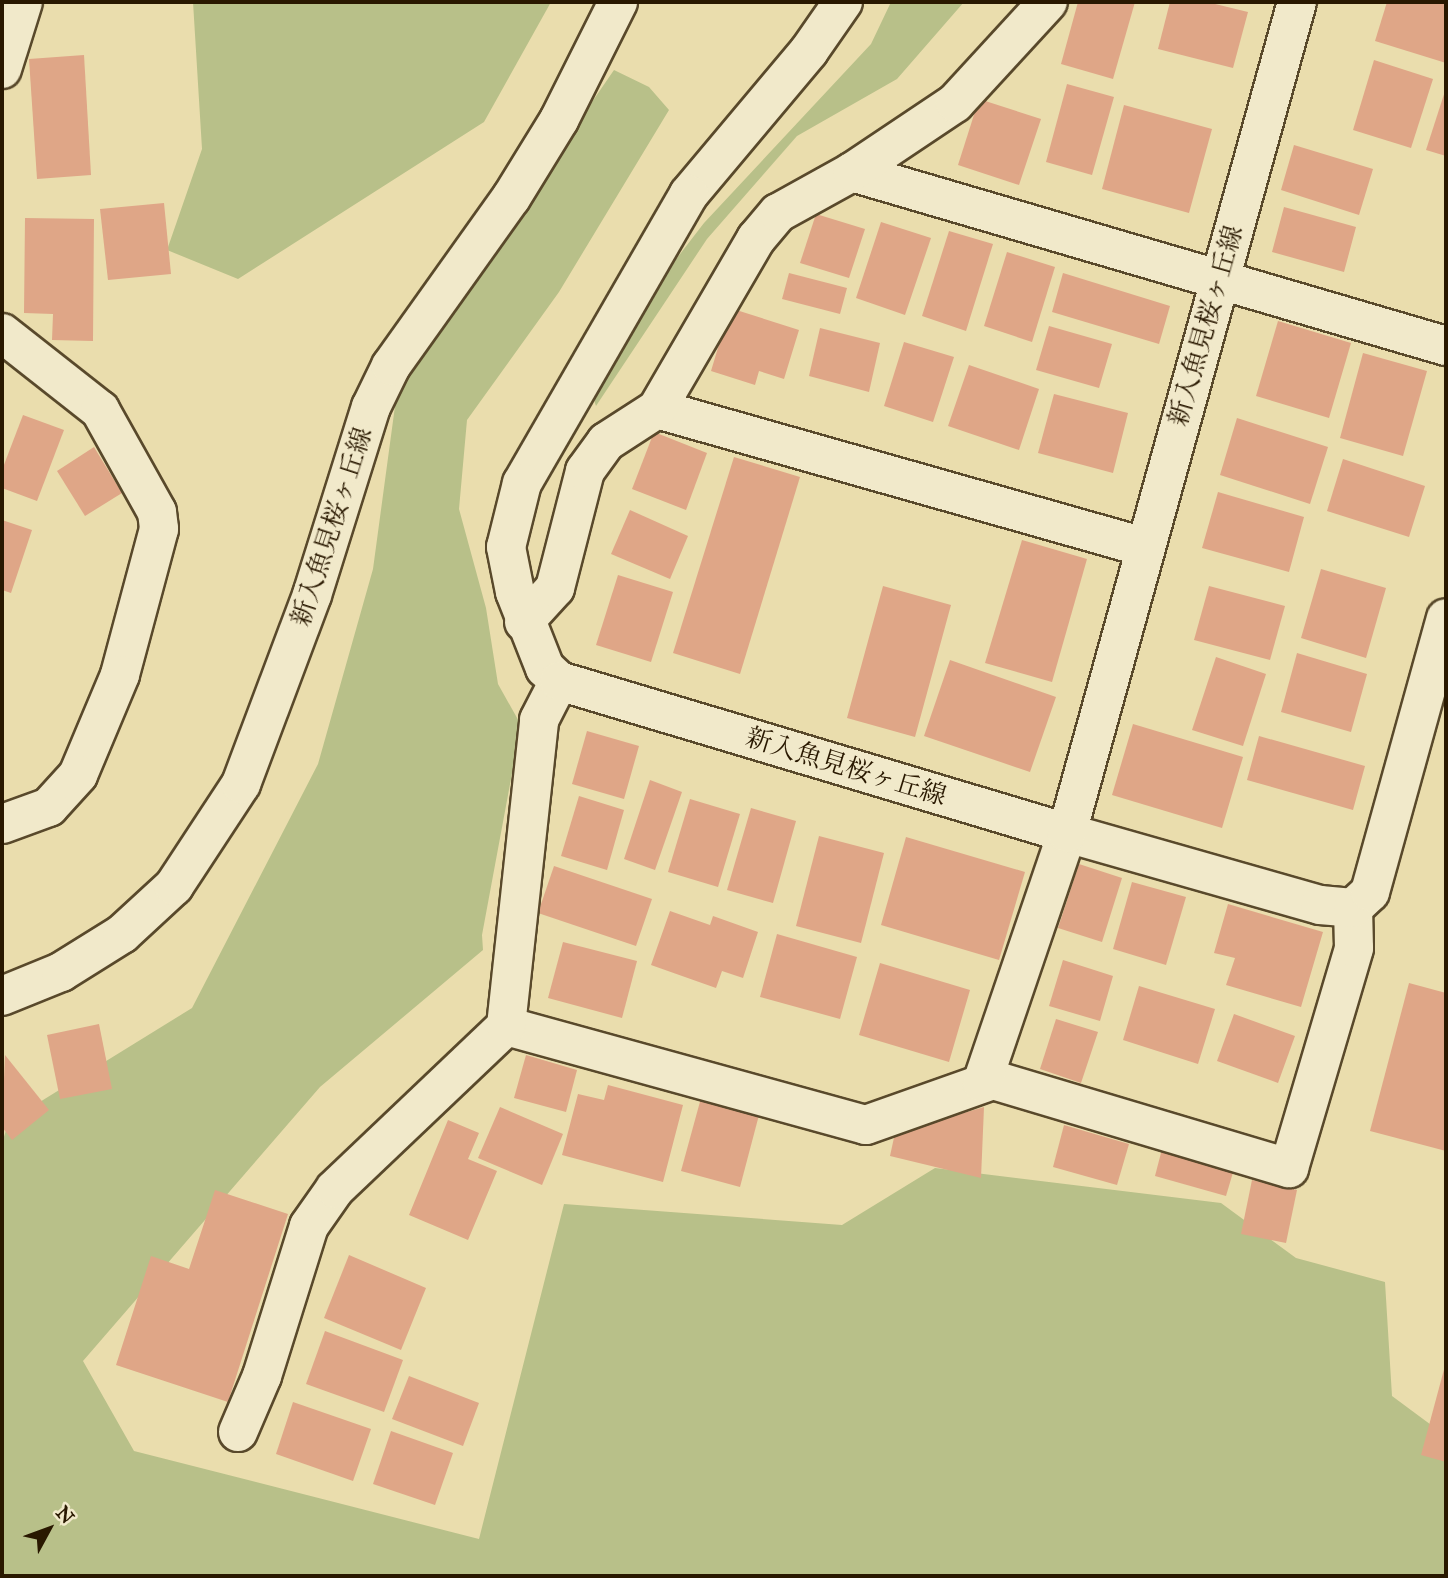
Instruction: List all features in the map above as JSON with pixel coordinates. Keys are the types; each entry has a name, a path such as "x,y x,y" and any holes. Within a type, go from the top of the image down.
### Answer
{"street":[{"path":"2,69 23,2"},
{"name":"新入魚見桜ヶ丘線","path":"2,996 61,972 122,934 174,886 241,785 312,595 371,407 391,366 552,131 618,2"},
{"path":"238,1432 262,1376 309,1226 335,1189 506,1026 540,720 559,681 545,668 524,622 506,547 522,483 688,194 809,51 842,2"},
{"path":"524,622 555,588 585,471 606,442 657,409 770,222 778,213 852,172 955,103 1048,2"},
{"name":"新入魚見桜ヶ丘線","path":"559,681 1067,833 1297,2"},
{"path":"852,172 1220,277 1446,346"},
{"path":"2,333 100,410 157,512 159,529 120,675 78,775 49,807 2,824"},
{"path":"657,409 1144,547"},
{"path":"506,1026 866,1125 993,1080 1289,1168 1354,948 1353,908 1370,892 1444,636"},
{"path":"982,1083 1067,833 1320,905 1353,908"}],"green space":[{"path":"193,2 551,2 484,122 238,279 167,250 202,149"},
{"path":"891,2 964,2 897,79 797,136 707,239 596,406 586,376 704,223 871,44"},
{"path":"614,70 649,87 669,110 559,292 467,420 459,509 486,608 498,684 521,725 482,935 483,950 320,1087 83,1361 134,1451 479,1539 564,1204 842,1225 935,1168 1221,1203 1296,1258 1385,1282 1392,1396 1446,1436 1446,1576 2,1576 2,1143 9,1121 192,1008 318,764 373,569 398,384"}],"building":[{"path":"1078,2 1135,2 1113,79 1061,64"},
{"path":"1170,2 1207,2 1248,12 1233,68 1158,49"},
{"path":"1387,2 1446,2 1446,63 1375,41"},
{"path":"84,55 91,175 37,179 29,59"},
{"path":"1374,60 1433,79 1411,148 1353,130"},
{"path":"1067,84 1114,97 1092,175 1046,162"},
{"path":"1446,88 1446,156 1426,150"},
{"path":"979,99 1041,119 1019,185 958,165"},
{"path":"1124,105 1212,129 1189,213 1102,189"},
{"path":"1294,145 1373,169 1359,215 1281,190"},
{"path":"164,203 171,274 108,280 100,209"},
{"path":"1284,207 1356,227 1344,272 1272,252"},
{"path":"816,214 865,229 849,278 800,263"},
{"path":"25,218 94,219 93,341 52,340 53,314 24,313"},
{"path":"881,222 931,238 905,315 856,298"},
{"path":"949,231 993,244 966,331 922,316"},
{"path":"1007,252 1055,267 1032,342 984,326"},
{"path":"789,273 847,288 840,314 782,299"},
{"path":"1063,273 1170,306 1159,344 1052,312"},
{"path":"730,308 799,330 784,379 759,371 755,385 711,371"},
{"path":"1278,321 1351,343 1329,418 1256,396"},
{"path":"1049,326 1112,344 1099,388 1036,370"},
{"path":"820,328 880,343 869,392 809,376"},
{"path":"904,342 954,357 933,422 884,406"},
{"path":"1363,353 1427,371 1403,456 1340,438"},
{"path":"969,365 1039,389 1019,450 948,426"},
{"path":"1054,394 1128,413 1113,473 1038,453"},
{"path":"23,415 64,430 37,501 2,488 2,470"},
{"path":"1237,418 1328,447 1310,504 1220,475"},
{"path":"654,432 707,453 686,510 632,489"},
{"path":"94,447 122,493 85,516 57,471"},
{"path":"734,457 800,477 740,674 673,653"},
{"path":"1343,459 1425,486 1409,537 1327,511"},
{"path":"1218,492 1304,517 1289,572 1202,548"},
{"path":"630,510 688,536 670,579 611,554"},
{"path":"2,520 32,530 11,593 2,590"},
{"path":"1022,540 1087,559 1052,682 985,663"},
{"path":"1321,569 1386,588 1366,658 1301,638"},
{"path":"618,575 673,592 651,662 596,645"},
{"path":"883,586 951,605 915,737 847,718"},
{"path":"1209,586 1285,606 1270,660 1194,640"},
{"path":"1297,653 1367,674 1351,732 1281,712"},
{"path":"1216,657 1266,674 1243,746 1192,730"},
{"path":"950,660 1056,697 1030,772 924,736"},
{"path":"1133,724 1243,757 1222,828 1112,795"},
{"path":"587,731 639,746 624,799 572,784"},
{"path":"1259,736 1365,766 1353,810 1247,780"},
{"path":"650,780 682,792 655,870 624,859"},
{"path":"579,796 624,810 607,870 561,856"},
{"path":"690,799 740,814 718,887 668,872"},
{"path":"751,808 796,821 773,903 727,890"},
{"path":"819,836 884,853 861,943 796,926"},
{"path":"906,837 1025,872 999,960 881,925"},
{"path":"1079,864 1122,878 1102,942 1058,928"},
{"path":"554,866 652,899 636,946 538,913"},
{"path":"1132,882 1186,897 1166,965 1113,949"},
{"path":"1228,904 1323,932 1301,1007 1226,985 1235,958 1214,953"},
{"path":"670,911 710,925 713,916 758,932 743,978 722,971 716,988 651,965"},
{"path":"777,934 857,957 840,1019 760,997"},
{"path":"563,942 637,961 622,1018 548,998"},
{"path":"1063,960 1113,976 1100,1021 1049,1006"},
{"path":"880,963 970,990 949,1062 859,1035"},
{"path":"1409,983 1446,993 1446,1151 1370,1131"},
{"path":"1139,986 1215,1009 1198,1064 1123,1040"},
{"path":"1234,1014 1295,1036 1278,1083 1217,1061"},
{"path":"1056,1019 1098,1032 1081,1083 1040,1069"},
{"path":"99,1024 112,1089 60,1099 47,1035"},
{"path":"5,1055 49,1110 12,1140 2,1127"},
{"path":"526,1055 577,1070 566,1112 514,1098"},
{"path":"608,1085 683,1105 663,1182 562,1155 578,1094 604,1100"},
{"path":"701,1098 759,1115 740,1187 681,1171"},
{"path":"500,1107 563,1134 542,1185 478,1158"},
{"path":"984,1107 981,1178 890,1156 895,1133"},
{"path":"448,1120 479,1133 468,1159 497,1171 468,1240 409,1215"},
{"path":"1064,1125 1129,1144 1117,1185 1053,1167"},
{"path":"1162,1149 1234,1169 1226,1196 1155,1176"},
{"path":"1252,1180 1297,1190 1286,1243 1241,1234"},
{"path":"215,1190 288,1214 228,1402 116,1365 151,1256 189,1269"},
{"path":"349,1255 426,1288 401,1350 324,1318"},
{"path":"325,1331 403,1360 384,1412 306,1384"},
{"path":"1446,1362 1446,1462 1421,1455"},
{"path":"409,1376 479,1403 463,1446 392,1419"},
{"path":"293,1402 371,1429 353,1481 276,1454"},
{"path":"391,1431 453,1453 435,1505 373,1484"}]}
